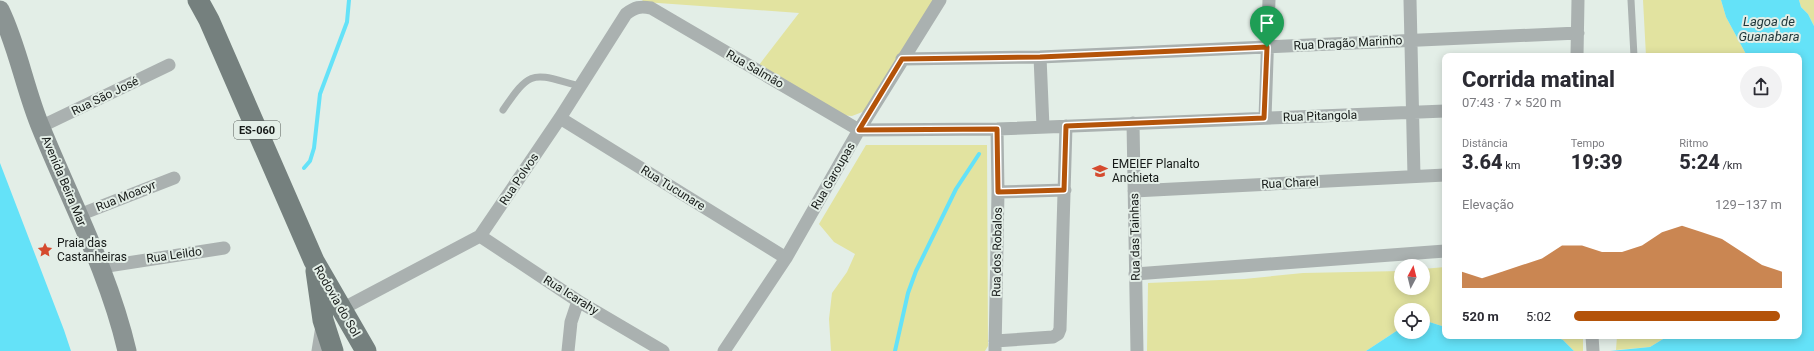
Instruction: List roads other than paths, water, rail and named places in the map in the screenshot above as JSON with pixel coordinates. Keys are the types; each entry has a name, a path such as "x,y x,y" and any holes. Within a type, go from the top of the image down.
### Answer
{"main road":[{"name":"ES-060","path":"198,0 209,20 314,261"},
{"name":"Rodovia do Sol","path":"314,261 366,351"},
{"name":"Rodovia do Sol","path":"314,261 323,320 332,351"}],"street":[{"name":"Rua Garoupas","path":"724,351 786,258 859,130 940,0"},
{"path":"1264,118 1269,0"},
{"path":"1410,0 1414,176"},
{"path":"1577,53 1578,0"},
{"name":"Rua Polvos","path":"342,308 480,236 560,118 626,14 633,8 640,6 651,8"},
{"name":"Rua Salmão","path":"651,8 859,130"},
{"name":"Avenida Beira Mar","path":"0,10 40,127 101,267 122,327 127,351"},
{"name":"Rua Dragão Marinho","path":"902,59 1040,57 1578,33"},
{"path":"1040,57 1043,127"},
{"name":"Rua São José","path":"40,127 169,65"},
{"name":"Rua Pitangola","path":"859,130 997,129 1442,111"},
{"name":"Rua Tucunare","path":"560,118 786,258"},
{"name":"Rua das Tainhas","path":"1133,123 1136,351"},
{"path":"995,346 1053,337 1058,334 1060,329 1066,126"},
{"name":"Rua dos Robalos","path":"995,346 998,192 997,129"},
{"name":"Rua Charel","path":"1134,191 1442,175"},
{"name":"Rua Moacyr","path":"79,215 174,178"},
{"path":"998,192 1064,190"},
{"name":"Rua Icarahy","path":"480,236 578,301 663,351"},
{"name":"Rua Leildo","path":"101,267 224,248"},
{"path":"1135,274 1442,251"},
{"path":"568,351 571,322 578,301"},
{"name":"Rodovia do Sol","path":"318,351 323,320"},
{"path":"1592,339 1593,351"}],"lane":[{"path":"1632,0 1634,53"},
{"path":"503,110 514,94 529,78 540,76 580,86"}],"water":[{"name":"Lagoa de Guanabara","path":"1721,0 1799,0 1801,7 1808,14 1814,26 1814,351 1610,351 1650,347 1663,339 1802,339 1802,53 1745,53 1726,17"},
{"path":"0,163 64,330 71,351 0,351"},
{"path":"1430,322 1442,326 1442,339 1561,339 1574,351 1366,351 1394,333 1394,339 1430,339"}],"waterway":[{"path":"304,168 310,161 314,148 320,94 347,22 349,0"},
{"path":"895,351 908,293 916,271 956,189 979,154"}],"place":[{"name":"EMEIEF Planalto Anchieta","path":"1100,171"},
{"name":"Praia das Castanheiras","path":"45,250"}]}
